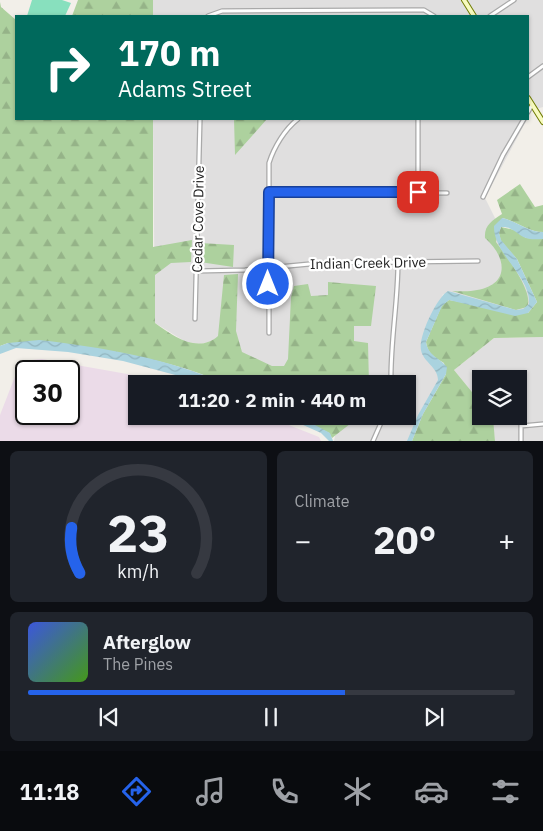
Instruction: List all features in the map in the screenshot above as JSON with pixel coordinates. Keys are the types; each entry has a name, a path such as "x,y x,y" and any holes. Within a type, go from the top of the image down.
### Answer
{"street":[{"path":"464,0 473,15"},
{"path":"492,15 514,0"},
{"path":"211,15 222,11 424,10 432,15"},
{"path":"529,75 543,66"},
{"path":"529,100 543,122"},
{"path":"529,110 532,105"},
{"name":"Cedar Cove Drive","path":"196,319 200,120"},
{"path":"269,334 269,163 272,154 290,126 297,120"},
{"path":"418,120 418,192"},
{"path":"483,197 502,155 523,120"},
{"path":"269,192 447,193"},
{"path":"391,375 391,344 397,302 398,262"},
{"name":"Indian Creek Drive","path":"198,271 268,268 320,263 478,262"},
{"path":"521,441 521,426 543,424"},
{"path":"373,441 380,425"}],"shaded area":[{"path":"153,0 543,0 543,107 532,110 529,115 529,15 153,15"},
{"path":"153,120 526,120 485,198 534,296 526,311 443,294 423,348 443,371 412,441 334,441 337,425 416,425 416,375 282,375 212,341 201,344 186,342 155,323"},
{"path":"543,337 543,441 495,441 493,425 527,425 527,370 472,370 472,392 454,370 494,338"},
{"path":"80,366 133,375 128,375 128,425 289,425 319,437 321,441 0,441 0,415 15,376 15,425 80,425"}],"green space":[{"path":"32,0 62,0 71,3 65,15 27,15"},
{"path":"78,0 153,0 153,15 72,15"},
{"path":"0,2 1,7 15,19 15,120 153,120 153,247 192,240 191,262 171,263 155,275 155,323 186,341 202,343 210,341 218,336 224,275 238,274 236,331 242,352 272,366 284,366 288,359 291,297 294,286 308,284 311,296 328,295 328,282 376,286 371,326 354,326 354,341 368,343 369,375 204,375 173,365 119,354 64,347 8,343 0,346"},
{"path":"234,120 266,120 235,155"},
{"path":"520,184 535,207 543,205 543,232 532,230 502,218 496,242 523,283 527,293 527,307 516,310 452,291 471,291 488,287 496,282 500,276 501,261 492,245 485,238 485,234 489,224 502,214 497,200"},
{"path":"501,227 515,230 526,238 543,239 543,337 494,338 454,370 472,392 472,425 494,425 495,441 412,441 423,414 446,374 444,363 430,352 426,342 442,305 449,300 528,313 537,302 517,259 501,241 499,233"},
{"path":"200,243 234,245 233,267 200,262"},
{"path":"313,425 349,425 332,438 329,433"}],"water":[{"path":"502,218 532,230 543,232 543,239 526,238 505,227 501,227 499,233 501,240 517,259 537,302 528,313 515,316 449,300 442,306 426,342 429,351 447,367 446,374 423,414 412,441 407,441 414,425 416,425 418,415 438,380 436,372 422,354 421,344 429,318 444,295 448,291 516,310 523,309 529,304 528,294 519,274 499,246 494,226"},
{"path":"39,340 86,346 158,360 203,375 175,375 123,361 68,352 16,348 0,354 0,346 8,343"},
{"path":"303,425 315,425 330,433 333,441 329,441 321,433"}],"route":[{"path":"268,284 269,192 418,192"}]}
